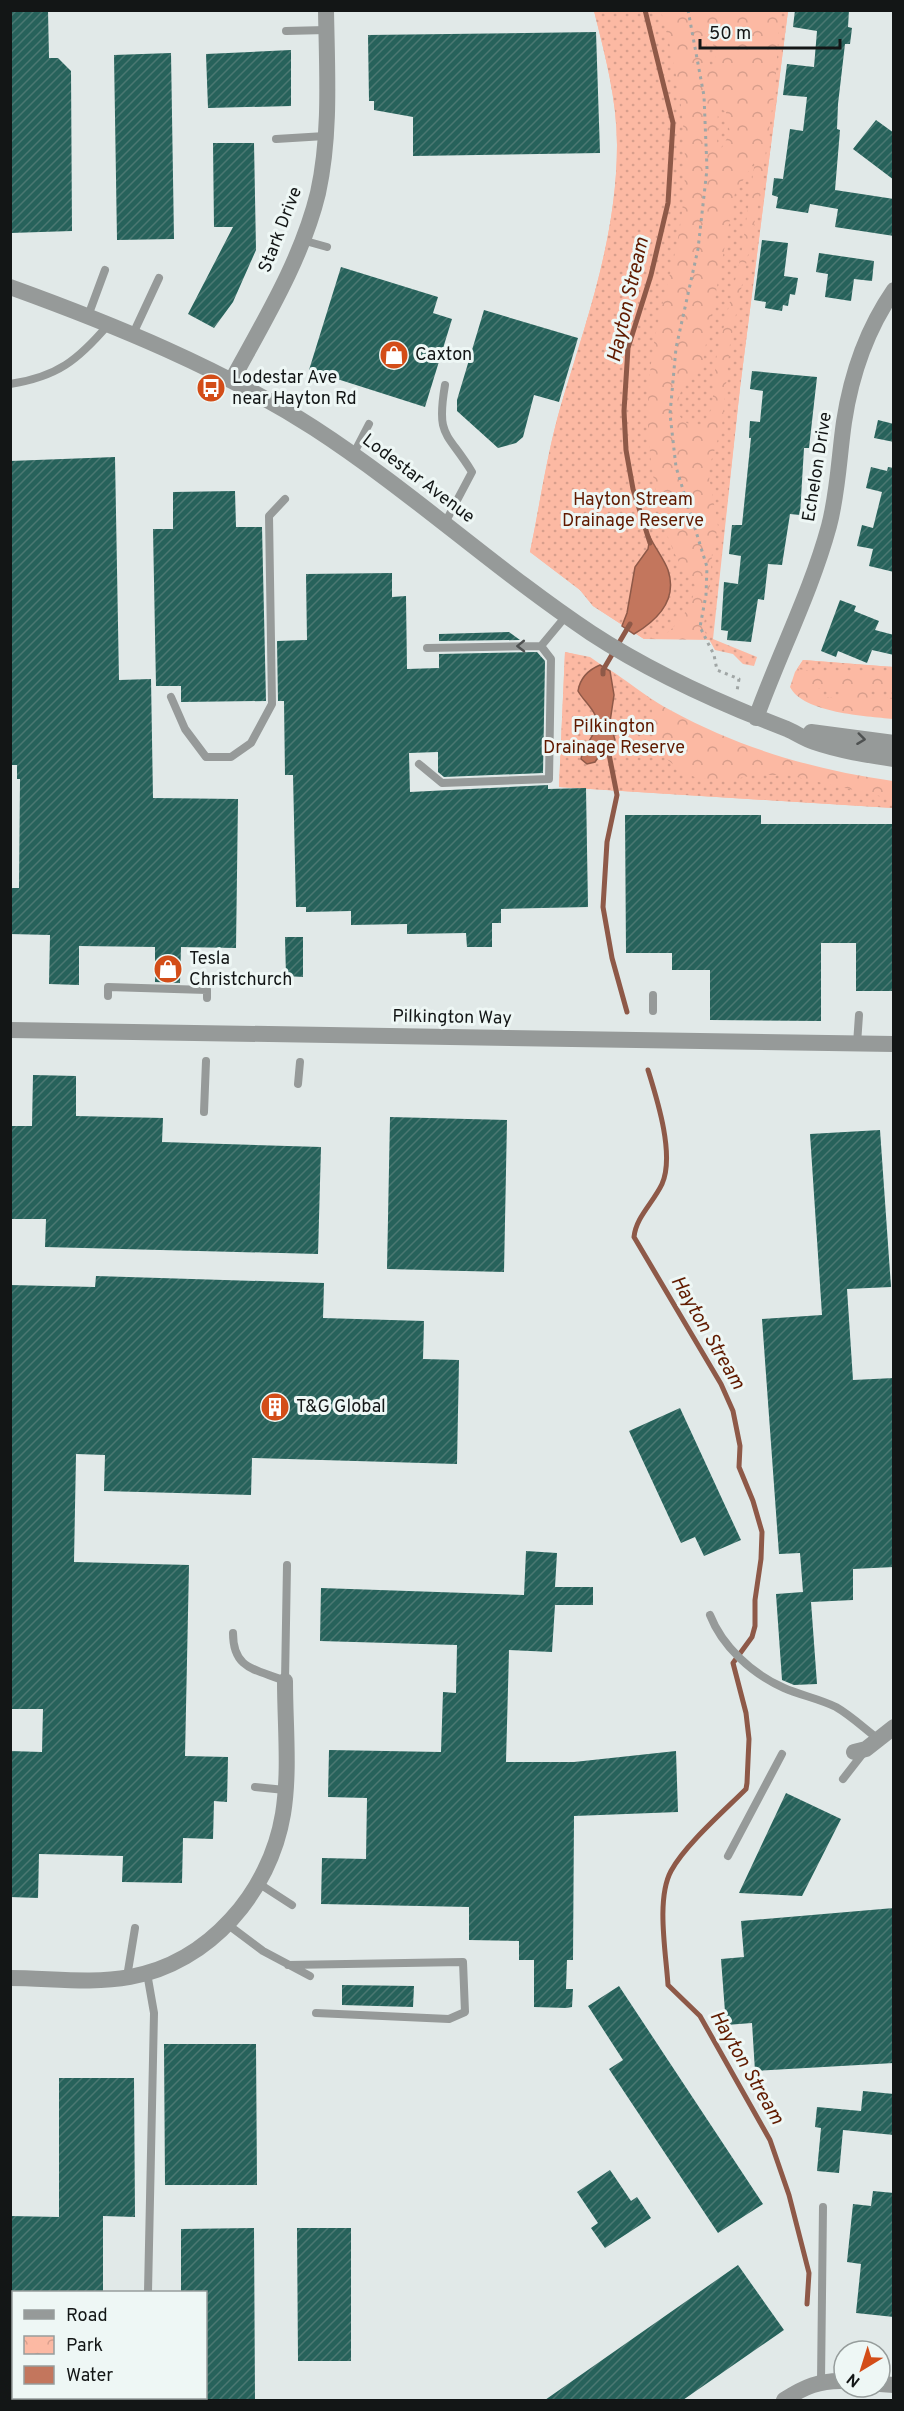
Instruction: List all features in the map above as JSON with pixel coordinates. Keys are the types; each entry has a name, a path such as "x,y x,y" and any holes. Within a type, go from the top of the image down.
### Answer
{"street":[{"name":"Stark Drive","path":"232,380 290,270 318,193 325,136 326,10"},
{"name":"Lodestar Avenue","path":"10,287 88,316 232,380 313,427 445,523 566,616 633,658 712,700 812,741 842,750 894,759"},
{"name":"Echelon Drive","path":"756,718 810,582 829,525 844,420 859,359 870,331 894,290"},
{"name":"Lodestar Avenue","path":"786,729 894,743"},
{"name":"Pilkington Way","path":"10,1030 894,1044"},
{"path":"10,1978 128,1977 147,1973 181,1960 227,1924 258,1883 275,1847 285,1790 285,1681"},
{"path":"866,1746 894,1727"},
{"path":"784,2400 805,2387 832,2382"}],"lane":[{"path":"286,31 326,30"},
{"path":"276,139 325,136"},
{"path":"302,240 327,247"},
{"path":"88,316 105,270"},
{"path":"132,336 159,278"},
{"path":"10,384 39,378 65,367 77,358 108,325"},
{"path":"445,385 439,417 449,443 472,472 445,523"},
{"path":"353,455 369,424"},
{"path":"171,697 185,729 206,757 231,757 251,743 272,704 269,516 285,499"},
{"path":"427,648 541,646 566,616"},
{"path":"419,764 442,783 549,779 551,659 541,646"},
{"path":"108,996 108,987 207,990 207,998"},
{"path":"653,995 653,1011"},
{"path":"857,1044 859,1015"},
{"path":"204,1112 206,1061"},
{"path":"298,1084 300,1062"},
{"path":"233,1633 233,1650 242,1664 285,1681 287,1565"},
{"path":"710,1615 717,1633 732,1651 746,1662 781,1686 836,1707 866,1746 843,1779"},
{"path":"728,1856 782,1754"},
{"path":"255,1787 285,1790"},
{"path":"258,1883 292,1905"},
{"path":"227,1924 263,1951 310,1976"},
{"path":"128,1977 135,1928"},
{"path":"288,1965 463,1962 465,2012 449,2019 316,2013"},
{"path":"147,1973 154,2013 148,2291"},
{"path":"821,2382 823,2207"}],"path":[{"path":"688,10 704,96 707,170 698,249 671,377 672,431 684,497 707,567 701,630 714,655 717,670 739,679 736,692"}],"green space":[{"name":"Hayton Stream Drainage Reserve","path":"594,11 788,11 740,388 712,640 644,639 593,606 580,590 530,552 556,423 599,277 616,179 615,111 610,77"},
{"path":"594,11 661,11 673,58 684,130 685,179 681,220 655,337 649,378 648,418 654,479 664,523 675,555 695,585 689,606 680,620 669,632 659,638 644,639 593,606 580,590 530,552 556,423 599,277 616,179 615,111 610,77"},
{"path":"780,11 788,11 740,388 713,639 757,657 754,666 743,664 733,654 715,650 705,632 712,553 718,526 708,471 722,426 730,344 758,205 775,89"},
{"path":"709,35 715,52 712,70 705,49"},
{"path":"718,107 726,112 730,133 720,151 717,148"},
{"path":"755,161 741,256 716,359 712,408 703,424 691,424 683,421 679,414 680,394 692,376 701,370 735,193"},
{"name":"Pilkington Drainage Reserve","path":"565,652 596,662 672,711 752,747 835,771 893,781 893,808 559,787"},
{"name":"Pilkington Drainage Reserve","path":"565,652 590,657 652,700 652,730 657,751 681,771 697,778 726,781 754,775 788,775 893,799 893,808 559,787"},
{"path":"803,660 893,667 893,719 836,712 808,703 797,696 790,687 795,672"},
{"path":"803,660 893,667 893,672 829,673 797,669"},
{"path":"819,688 828,692 842,691 845,694 838,699 820,696 815,689"},
{"path":"871,689 891,691 893,699 870,694"}],"water":[{"path":"650,537 668,570 670,591 657,616 634,634 622,626 627,613 635,567 648,549"},
{"path":"600,665 610,671 614,695 610,722 615,740 608,754 604,749 595,762 587,764 581,759 582,753 594,732 596,721 595,715 578,691 585,675"}],"building":[{"path":"10,10 48,10 49,58 58,58 71,71 72,231 10,233"},
{"path":"795,10 849,10 848,27 852,28 850,44 845,44 838,104 837,129 840,130 835,190 894,199 894,236 835,227 838,209 810,204 808,213 776,208 778,197 772,195 774,178 783,179 790,129 803,131 807,97 783,95 787,64 814,67 817,31 793,27"},
{"path":"596,32 600,153 413,156 413,117 374,110 374,101 369,101 368,35"},
{"path":"291,50 291,106 208,108 206,54"},
{"path":"171,53 174,239 117,240 114,55"},
{"path":"876,120 894,133 894,180 853,149"},
{"path":"213,143 254,143 256,250 233,302 214,328 188,314 233,227 214,227"},
{"path":"762,240 788,243 784,276 798,278 795,295 790,294 788,306 783,305 782,311 765,308 766,302 754,300"},
{"path":"819,253 874,261 872,281 854,279 851,301 825,297 828,274 816,272"},
{"path":"341,267 438,297 433,313 452,319 425,407 309,370"},
{"path":"484,310 578,338 559,402 534,395 523,437 516,443 498,448 457,411 457,400"},
{"path":"752,371 817,377 809,448 804,448 800,515 790,514 782,565 768,564 764,600 758,599 751,642 727,640 728,631 721,630 724,582 738,584 741,556 729,554 732,525 742,525 751,438 749,438 750,421 760,422 763,391 750,389"},
{"path":"878,420 894,424 894,442 874,438"},
{"path":"115,457 119,680 151,679 153,798 238,799 236,948 181,947 180,983 155,982 155,947 79,946 79,985 49,984 50,935 10,934 10,888 19,888 20,779 17,779 17,765 10,765 10,461"},
{"path":"871,467 887,471 888,467 894,468 894,572 869,566 873,549 857,546 862,525 873,528 882,492 866,488"},
{"path":"235,491 236,527 262,527 266,701 181,702 181,686 156,686 153,529 173,529 173,492"},
{"path":"392,573 392,597 406,596 407,669 439,668 439,654 537,652 545,661 543,773 444,777 438,772 438,752 409,753 410,792 548,785 548,789 586,788 588,907 501,909 501,923 492,923 492,947 467,947 466,933 407,934 407,924 351,925 351,911 306,912 306,907 296,907 293,775 285,775 284,701 278,701 277,641 307,640 306,574"},
{"path":"840,600 856,606 854,611 879,621 875,630 894,635 894,655 872,650 867,663 838,651 836,657 821,651"},
{"path":"509,632 520,640 439,641 439,634"},
{"path":"625,815 761,815 761,824 894,824 894,991 856,991 856,943 821,943 821,1021 710,1020 710,970 672,970 672,953 626,953"},
{"path":"285,937 303,937 303,977 286,976"},
{"path":"33,1075 76,1076 76,1116 163,1118 162,1142 321,1147 318,1254 45,1247 46,1219 10,1219 10,1126 32,1126"},
{"path":"390,1117 507,1120 504,1272 387,1269"},
{"path":"880,1130 891,1287 847,1289 853,1380 894,1378 894,1567 853,1569 853,1600 811,1602 817,1684 794,1685 782,1680 776,1594 803,1592 800,1553 779,1554 762,1319 822,1315 810,1134"},
{"path":"96,1276 324,1283 323,1318 424,1321 423,1359 459,1360 457,1464 252,1458 251,1495 104,1491 105,1455 76,1454 74,1562 189,1565 185,1756 228,1757 227,1802 214,1801 213,1839 183,1838 182,1883 122,1882 123,1856 39,1854 38,1898 10,1897 10,1751 42,1752 43,1709 10,1709 10,1285 95,1287"},
{"path":"680,1408 741,1540 704,1556 695,1537 681,1543 629,1431"},
{"path":"526,1551 557,1553 555,1587 593,1587 593,1605 555,1605 552,1652 509,1650 506,1762 574,1762 676,1751 678,1812 574,1816 573,1960 567,1960 566,1989 573,1989 572,2007 566,2008 534,2007 534,1960 519,1960 519,1941 469,1940 469,1907 321,1904 322,1858 366,1859 367,1798 328,1797 329,1750 441,1752 443,1692 456,1693 457,1645 320,1641 321,1588 524,1595"},
{"path":"786,1793 841,1819 802,1896 739,1893"},
{"path":"894,1908 894,2063 755,2071 752,2023 726,2025 721,1959 744,1957 741,1921"},
{"path":"342,1985 414,1986 413,2007 342,2005"},
{"path":"619,1986 763,2204 718,2233 609,2069 623,2060 588,2006"},
{"path":"164,2044 256,2044 257,2185 165,2185"},
{"path":"59,2078 134,2078 135,2217 103,2216 103,2291 10,2292 10,2216 59,2217"},
{"path":"863,2091 894,2094 894,2135 843,2130 839,2173 817,2171 821,2128 815,2127 817,2107 861,2111"},
{"path":"610,2170 631,2201 637,2197 651,2218 605,2248 591,2228 598,2223 577,2192"},
{"path":"873,2191 894,2193 894,2317 856,2313 861,2264 847,2262 853,2204 871,2206"},
{"path":"254,2228 255,2400 206,2400 207,2291 181,2291 181,2229"},
{"path":"297,2228 351,2228 351,2361 298,2361"},
{"path":"738,2265 784,2330 683,2400 545,2400"}],"waterway":[{"name":"Hayton Stream","path":"645,10 673,123 668,203 651,275 628,348 624,411 626,450 633,489 650,543"},
{"name":"Hayton Stream","path":"603,674 603,670 630,624"},
{"name":"Hayton Stream","path":"608,749 617,795 607,842 603,907 612,958 627,1012"},
{"name":"Hayton Stream","path":"648,1070 666,1143 666,1172 662,1184 638,1223 634,1237 721,1384 733,1411 740,1446 739,1467 753,1501 762,1532 755,1600 755,1626 752,1637 733,1663 746,1713 749,1739 746,1789 695,1839 677,1861 666,1883 663,1911 668,1985 700,2016 770,2140 789,2195 809,2273 807,2304"}],"place":[{"name":"Caxton","path":"394,355"},
{"name":"Lodestar Ave near Hayton Rd","path":"211,388"},
{"name":"Tesla Christchurch","path":"168,969"},
{"name":"T&G Global","path":"275,1407"}]}
